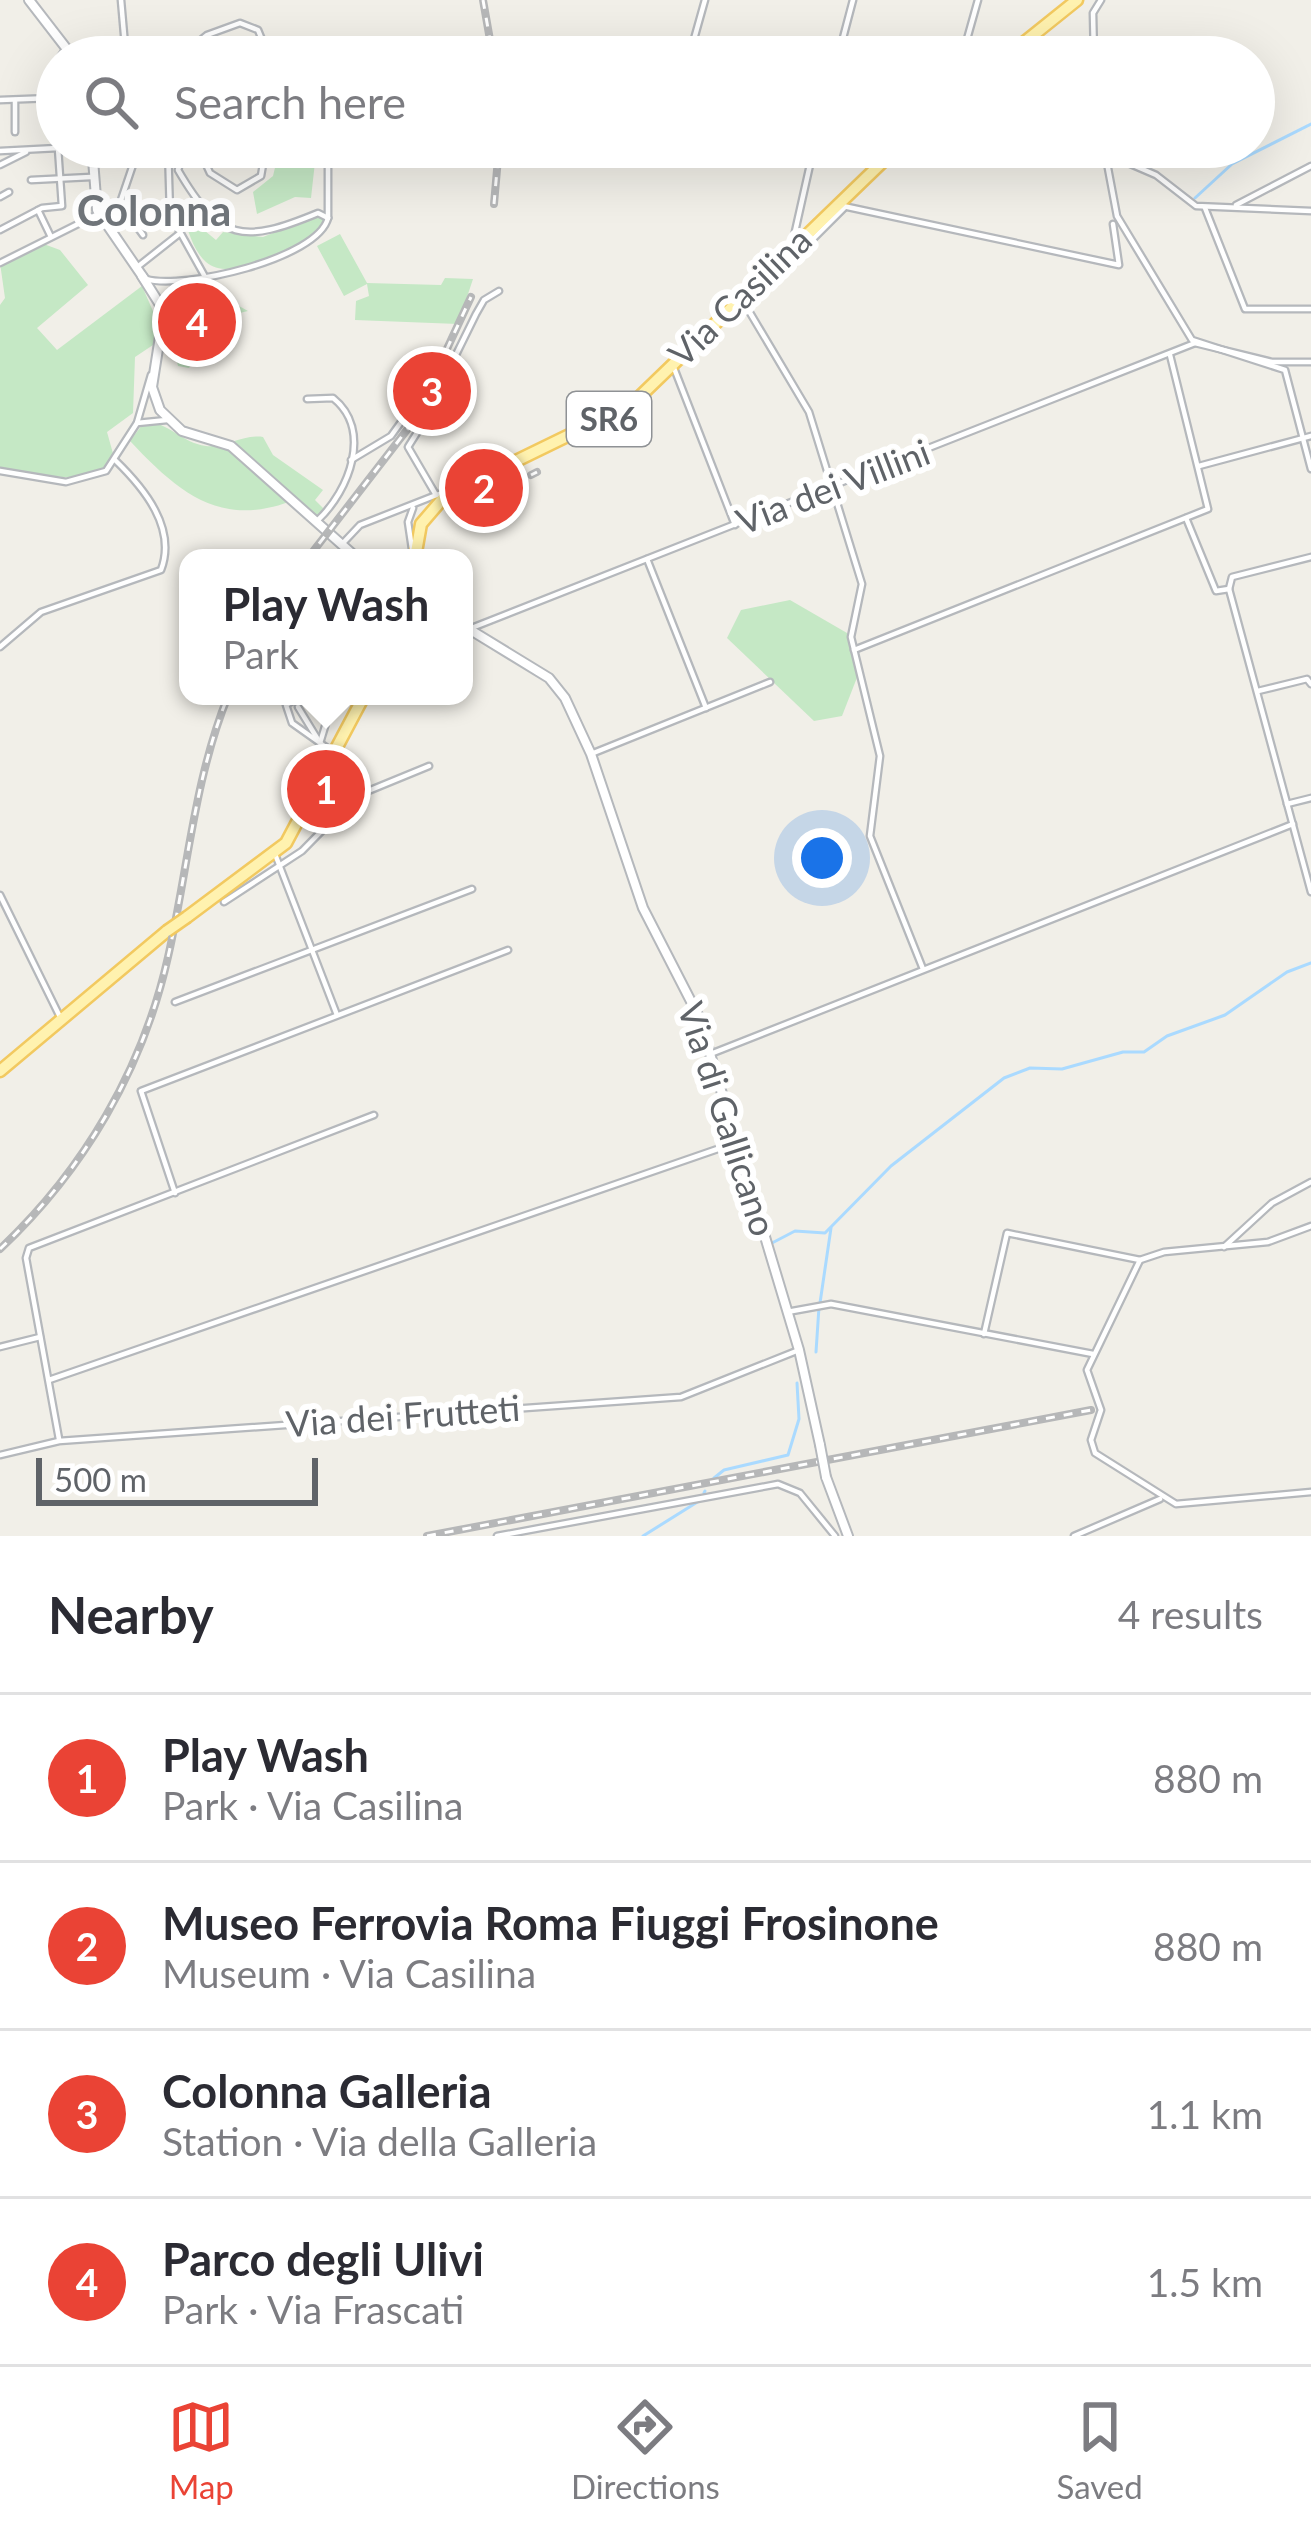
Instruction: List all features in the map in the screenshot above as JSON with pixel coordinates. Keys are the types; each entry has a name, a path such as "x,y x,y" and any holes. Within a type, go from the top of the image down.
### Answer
{"main road":[{"path":"1032,36 1077,0"},
{"name":"Via Casilina","path":"452,490 626,409 878,168"},
{"path":"417,549 423,520 452,490"},
{"path":"0,1071 167,931 277,859 360,705"}],"street":[{"path":"29,0 57,36"},
{"path":"121,0 124,36"},
{"path":"695,36 704,0"},
{"path":"844,36 854,0"},
{"path":"968,36 978,0"},
{"path":"1094,36 1093,15 1101,0"},
{"path":"206,36 239,23 257,29 260,36"},
{"path":"0,100 36,99"},
{"path":"15,100 15,132"},
{"path":"0,165 31,149"},
{"path":"0,151 36,149"},
{"path":"1233,206 1311,166"},
{"path":"0,230 38,210 62,206 59,168"},
{"path":"91,168 99,214 159,293 164,319 153,398 168,420 184,432 231,446 344,549"},
{"path":"0,263 120,203 138,168"},
{"path":"167,168 170,214 204,275"},
{"path":"178,168 201,208 228,231 266,233 320,213 328,218"},
{"path":"208,168 212,176 238,190 261,176 262,168"},
{"path":"142,274 167,283 274,260 324,230 328,168"},
{"path":"793,246 790,242 809,168"},
{"path":"1108,168 1117,216 1172,314 1195,343 1283,368 1311,469"},
{"path":"1141,168 1188,203 1205,208 1311,212"},
{"path":"32,180 91,177"},
{"path":"0,197 9,193"},
{"path":"120,203 143,235"},
{"path":"923,969 871,837 880,756 851,632 863,586 808,409 746,304 842,205 1120,265 1113,224"},
{"path":"1205,208 1245,309 1311,309"},
{"path":"38,210 52,238"},
{"path":"142,274 180,234"},
{"path":"159,293 184,280"},
{"path":"160,333 159,293 167,283"},
{"path":"436,495 409,448 435,404 445,400 448,370 482,302 499,291"},
{"path":"1195,343 1268,362 1311,362"},
{"name":"Via dei Villini","path":"473,625 1195,343"},
{"path":"854,650 1208,508 1170,355"},
{"path":"672,362 736,525"},
{"path":"0,471 66,482 99,475 115,460 137,423 154,370"},
{"path":"352,460 391,436 430,382"},
{"path":"307,399 327,395 347,411 352,460 346,490 314,524"},
{"path":"137,423 168,420"},
{"path":"1199,466 1311,436"},
{"path":"0,646 40,612 161,570 167,545 157,512 115,460"},
{"path":"340,546 360,525 452,490"},
{"path":"414,549 408,521 417,503"},
{"path":"1186,518 1214,588 1218,593 1229,589"},
{"path":"1311,556 1232,577 1229,589 1311,892"},
{"path":"647,559 706,708"},
{"name":"Via di Gallicano","path":"473,631 549,678 565,698 592,754 643,908 696,1008 799,1350 826,1477 848,1536"},
{"path":"1258,691 1307,679 1311,684"},
{"path":"592,754 770,682"},
{"path":"286,705 290,720 335,754"},
{"path":"320,742 330,711 326,705"},
{"path":"298,707 320,742"},
{"path":"224,902 277,859 302,851 356,796 429,766"},
{"path":"1288,804 1311,798"},
{"path":"708,1055 1293,824"},
{"path":"277,859 337,1015"},
{"path":"176,1002 472,889"},
{"path":"0,895 61,1019"},
{"path":"175,1192 140,1091 508,950"},
{"path":"59,1441 26,1258 30,1247 374,1115"},
{"path":"49,1380 738,1142"},
{"path":"1224,1247 1272,1203 1311,1182"},
{"path":"984,1334 1006,1233 1140,1260 1164,1252 1268,1243 1311,1226"},
{"path":"1140,1260 1087,1377 1101,1410 1094,1449 1160,1499 1186,1505 1311,1492"},
{"path":"787,1312 829,1304 1094,1354"},
{"path":"0,1347 40,1337"},
{"name":"Via dei Frutteti","path":"0,1455 59,1441 686,1396 799,1350"},
{"path":"497,1536 780,1484 803,1496 835,1536"},
{"path":"1074,1536 1160,1499"}],"green space":[{"path":"275,168 314,168 311,198 295,197 257,214 253,192 273,176"},
{"path":"182,200 199,226 216,240 223,232 263,237 318,215 326,220 304,240 270,259 252,266 218,268 196,249 177,203"},
{"path":"340,234 367,283 441,285 445,278 473,279 458,324 355,320 356,301 369,296 367,284 344,296 317,246"},
{"path":"41,243 60,250 88,285 37,328 57,350 142,286 156,318 156,343 135,357 133,413 107,432 114,457 104,467 77,477 0,467 0,305 5,298 0,263"},
{"path":"192,280 248,311 227,316 228,329 217,329 189,368 178,366 168,325 177,284"},
{"path":"145,421 206,446 263,437 273,455 323,490 315,500 325,510 315,520 294,500 244,510 203,501 166,476 130,441"},
{"path":"790,600 847,633 858,675 842,716 814,721 727,638 741,610"}],"waterway":[{"path":"1275,142 1311,124"},
{"path":"1195,198 1228,168"},
{"path":"772,1243 795,1231 825,1233 891,1166 1004,1078 1030,1068 1062,1069 1123,1052 1144,1052 1167,1036 1225,1015 1287,972 1311,963"},
{"path":"820,1303 831,1228"},
{"path":"816,1352 819,1307"},
{"path":"714,1478 724,1470 788,1455 799,1419 797,1383"},
{"path":"643,1536 699,1501"}],"railway":[{"path":"483,0 489,36"},
{"path":"494,204 497,168"},
{"path":"315,549 413,422 471,297"},
{"path":"531,475 537,472"},
{"path":"0,1249 83,1151 143,1039 168,957 207,760 225,705"},
{"path":"427,1536 1091,1410"}],"place":[{"name":"Parco degli Ulivi","path":"197,322"},
{"name":"Colonna Galleria","path":"432,391"},
{"name":"Museo Ferrovia Roma Fiuggi Frosinone","path":"484,488"},
{"name":"Play Wash","path":"326,789"}],"district":[{"name":"Colonna","path":"154,211"}]}
